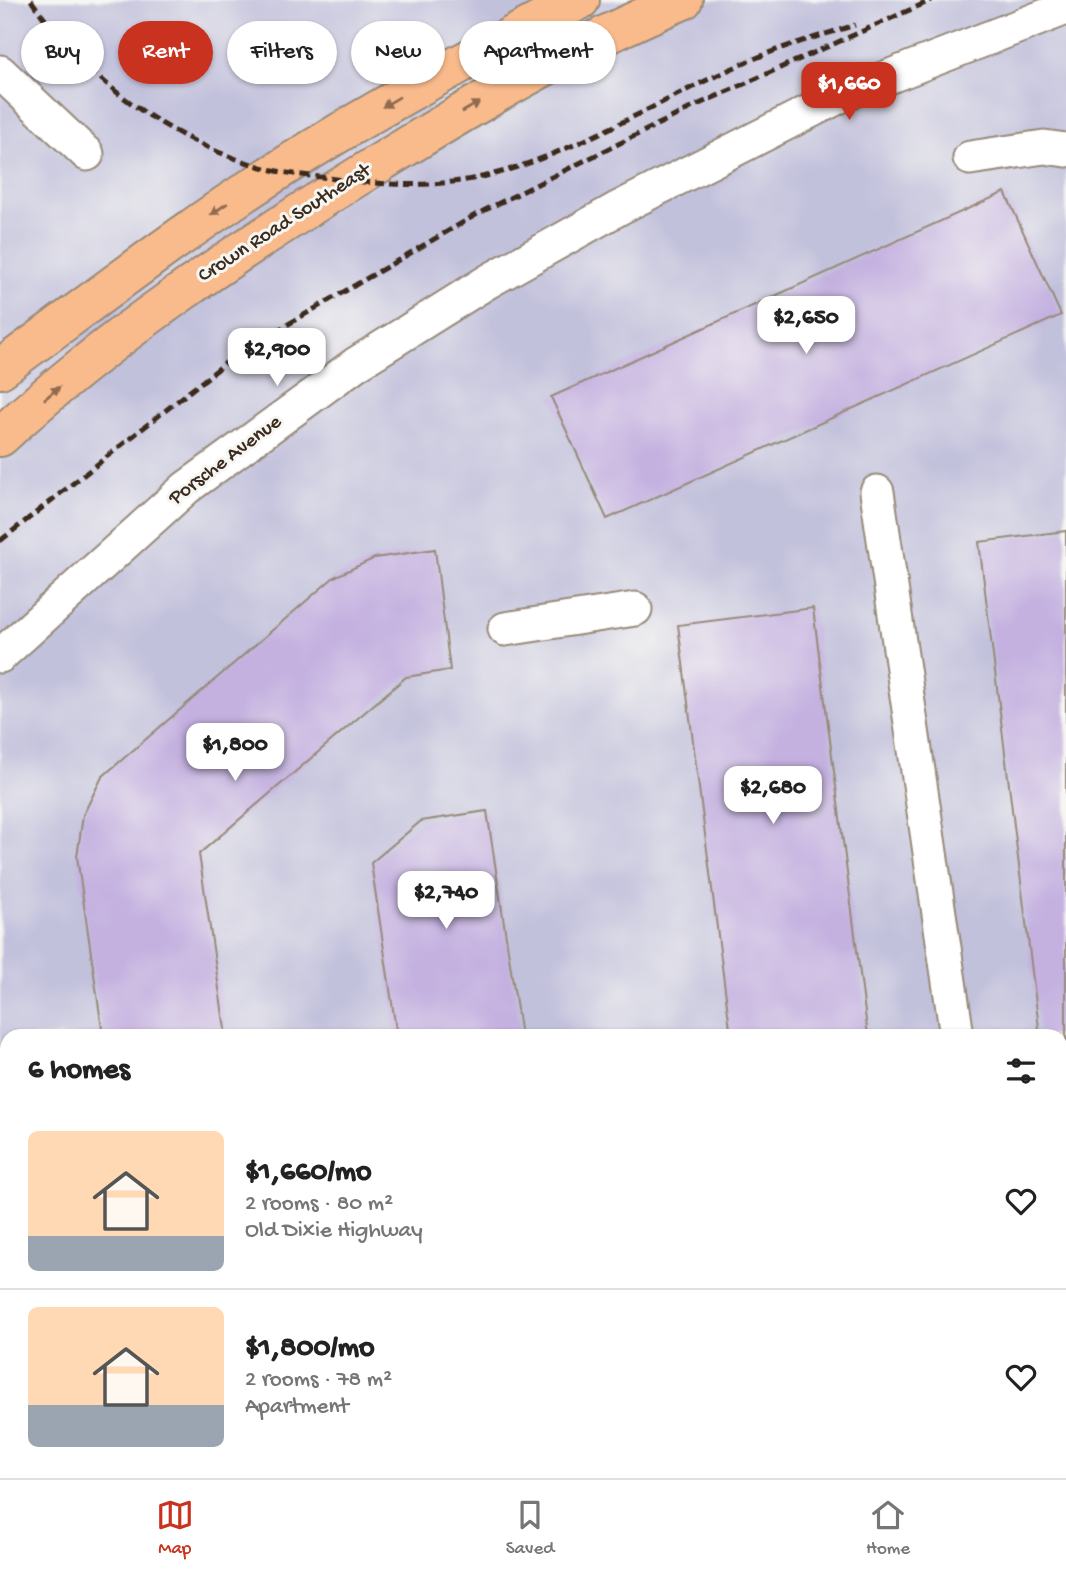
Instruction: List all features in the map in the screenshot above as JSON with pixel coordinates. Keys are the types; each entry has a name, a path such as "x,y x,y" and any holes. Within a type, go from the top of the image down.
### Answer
{"main road":[{"path":"0,369 180,236 276,171 411,90 580,0"},
{"name":"Crown Road Southeast","path":"0,437 131,330 253,240 499,91 683,0"}],"street":[{"name":"Porsche Avenue","path":"0,656 186,488 345,372 487,282 619,208 844,94 1066,8"},
{"path":"0,72 87,153"},
{"path":"970,158 1044,147 1066,150"},
{"path":"877,492 956,1029"},
{"path":"505,629 635,609"}],"shaded area":[{"path":"0,0 1066,0 1066,1029 0,1029"}],"building":[{"path":"1005,192 1061,315 607,519 551,397"},
{"path":"1066,531 1066,1029 1039,1029 979,542"},
{"path":"435,549 450,670 406,677 199,854 225,1029 102,1029 77,857 83,815 102,777 334,577 375,558"},
{"path":"813,608 867,1029 730,1029 678,625"},
{"path":"487,811 520,1029 396,1029 371,863 421,821"}],"railway":[{"path":"31,0 79,58 107,84 136,107 201,145 281,172 386,184 457,181 529,163 592,137 747,62 855,25"},
{"path":"0,541 237,354 479,213 697,105 932,0"}]}
